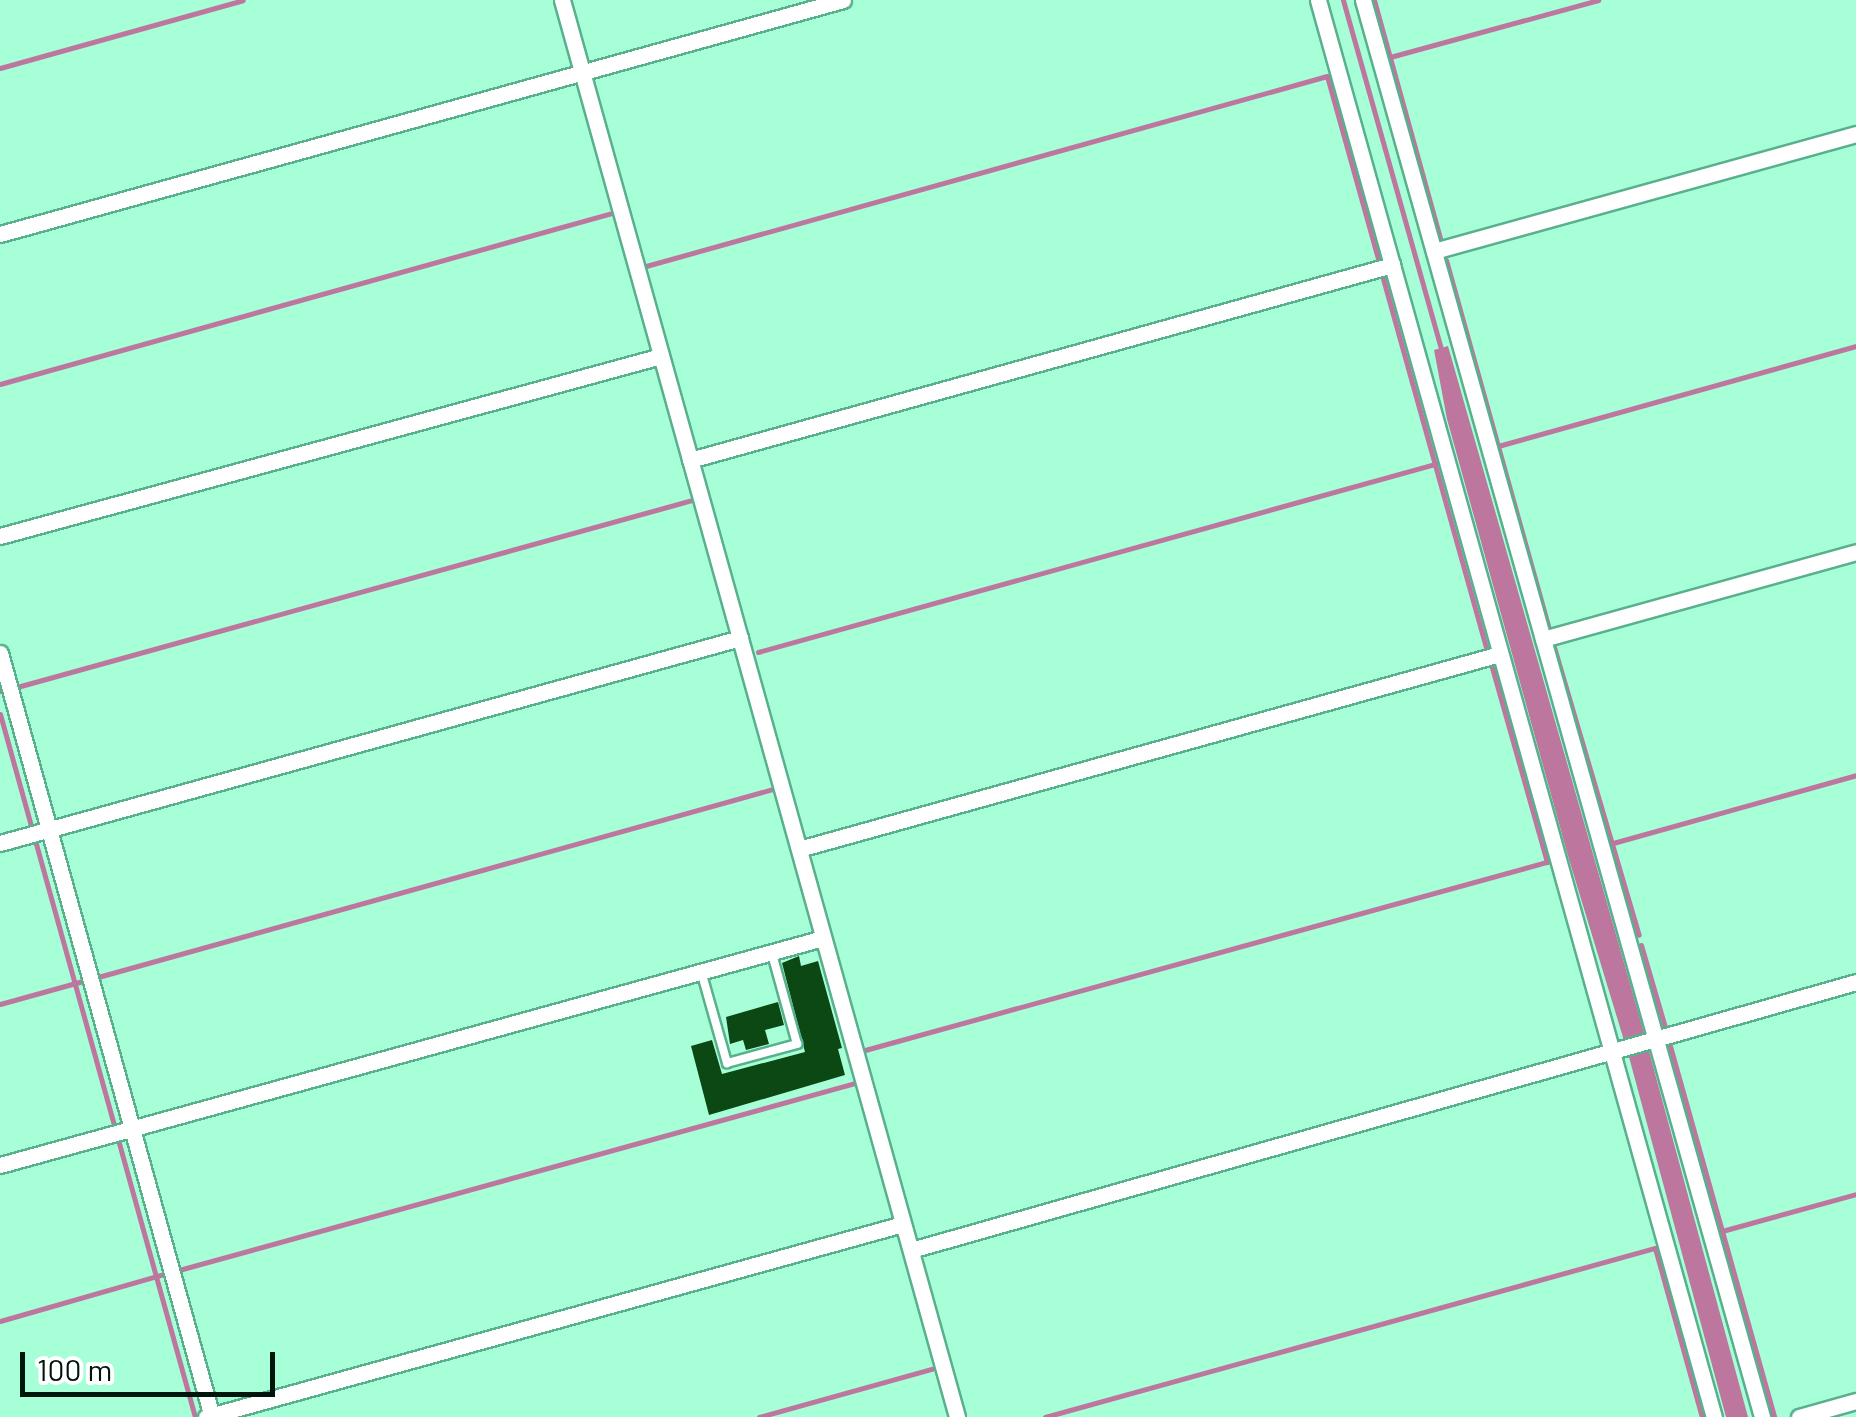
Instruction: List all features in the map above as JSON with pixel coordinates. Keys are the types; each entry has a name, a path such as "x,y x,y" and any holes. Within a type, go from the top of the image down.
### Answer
{"street":[{"path":"562,0 957,1417"},
{"path":"0,234 843,0"},
{"path":"1318,0 1500,654 1616,1049 1714,1417"},
{"path":"1364,0 1762,1417"},
{"path":"1434,251 1856,134"},
{"path":"690,460 1392,265"},
{"path":"0,536 661,356"},
{"path":"1543,639 1856,552"},
{"path":"0,843 740,638"},
{"path":"0,653 39,832 210,1416 903,1224"},
{"path":"799,849 1500,654"},
{"path":"0,1164 824,938"},
{"path":"910,1250 1856,982"},
{"path":"1799,1417 1856,1401"}],"lane":[{"path":"702,971 727,1062 797,1044 772,952"}],"shaded area":[{"path":"1448,346 1643,1029 1748,1417 1726,1417 1629,1057 1568,856 1447,419 1434,350"}],"building":[{"path":"799,956 801,966 818,961 842,1048 838,1049 845,1075 709,1115 691,1046 712,1040 722,1074 805,1052 782,963"},
{"path":"778,1002 784,1025 765,1030 769,1044 746,1050 743,1040 730,1044 726,1017"}],"waterway":[{"path":"0,68 243,0"},
{"path":"1343,0 1442,353"},
{"path":"1374,0 1441,242"},
{"path":"1390,57 1598,0"},
{"path":"646,266 1327,76 1379,262"},
{"path":"0,384 612,213"},
{"path":"1446,260 1549,630"},
{"path":"1382,275 1487,650"},
{"path":"1498,446 1856,346"},
{"path":"758,652 1435,464"},
{"path":"17,687 692,500"},
{"path":"1554,647 1639,935"},
{"path":"1491,664 1547,862"},
{"path":"0,714 195,1417"},
{"path":"1613,843 1856,775"},
{"path":"98,977 773,789"},
{"path":"865,1050 1550,861"},
{"path":"1641,945 1665,1027"},
{"path":"0,1004 83,981"},
{"path":"1670,1046 1774,1417"},
{"path":"179,1270 855,1083"},
{"path":"1722,1231 1856,1194"},
{"path":"1045,1417 1655,1248 1702,1417"},
{"path":"0,1321 164,1274"},
{"path":"759,1417 935,1368"}]}
